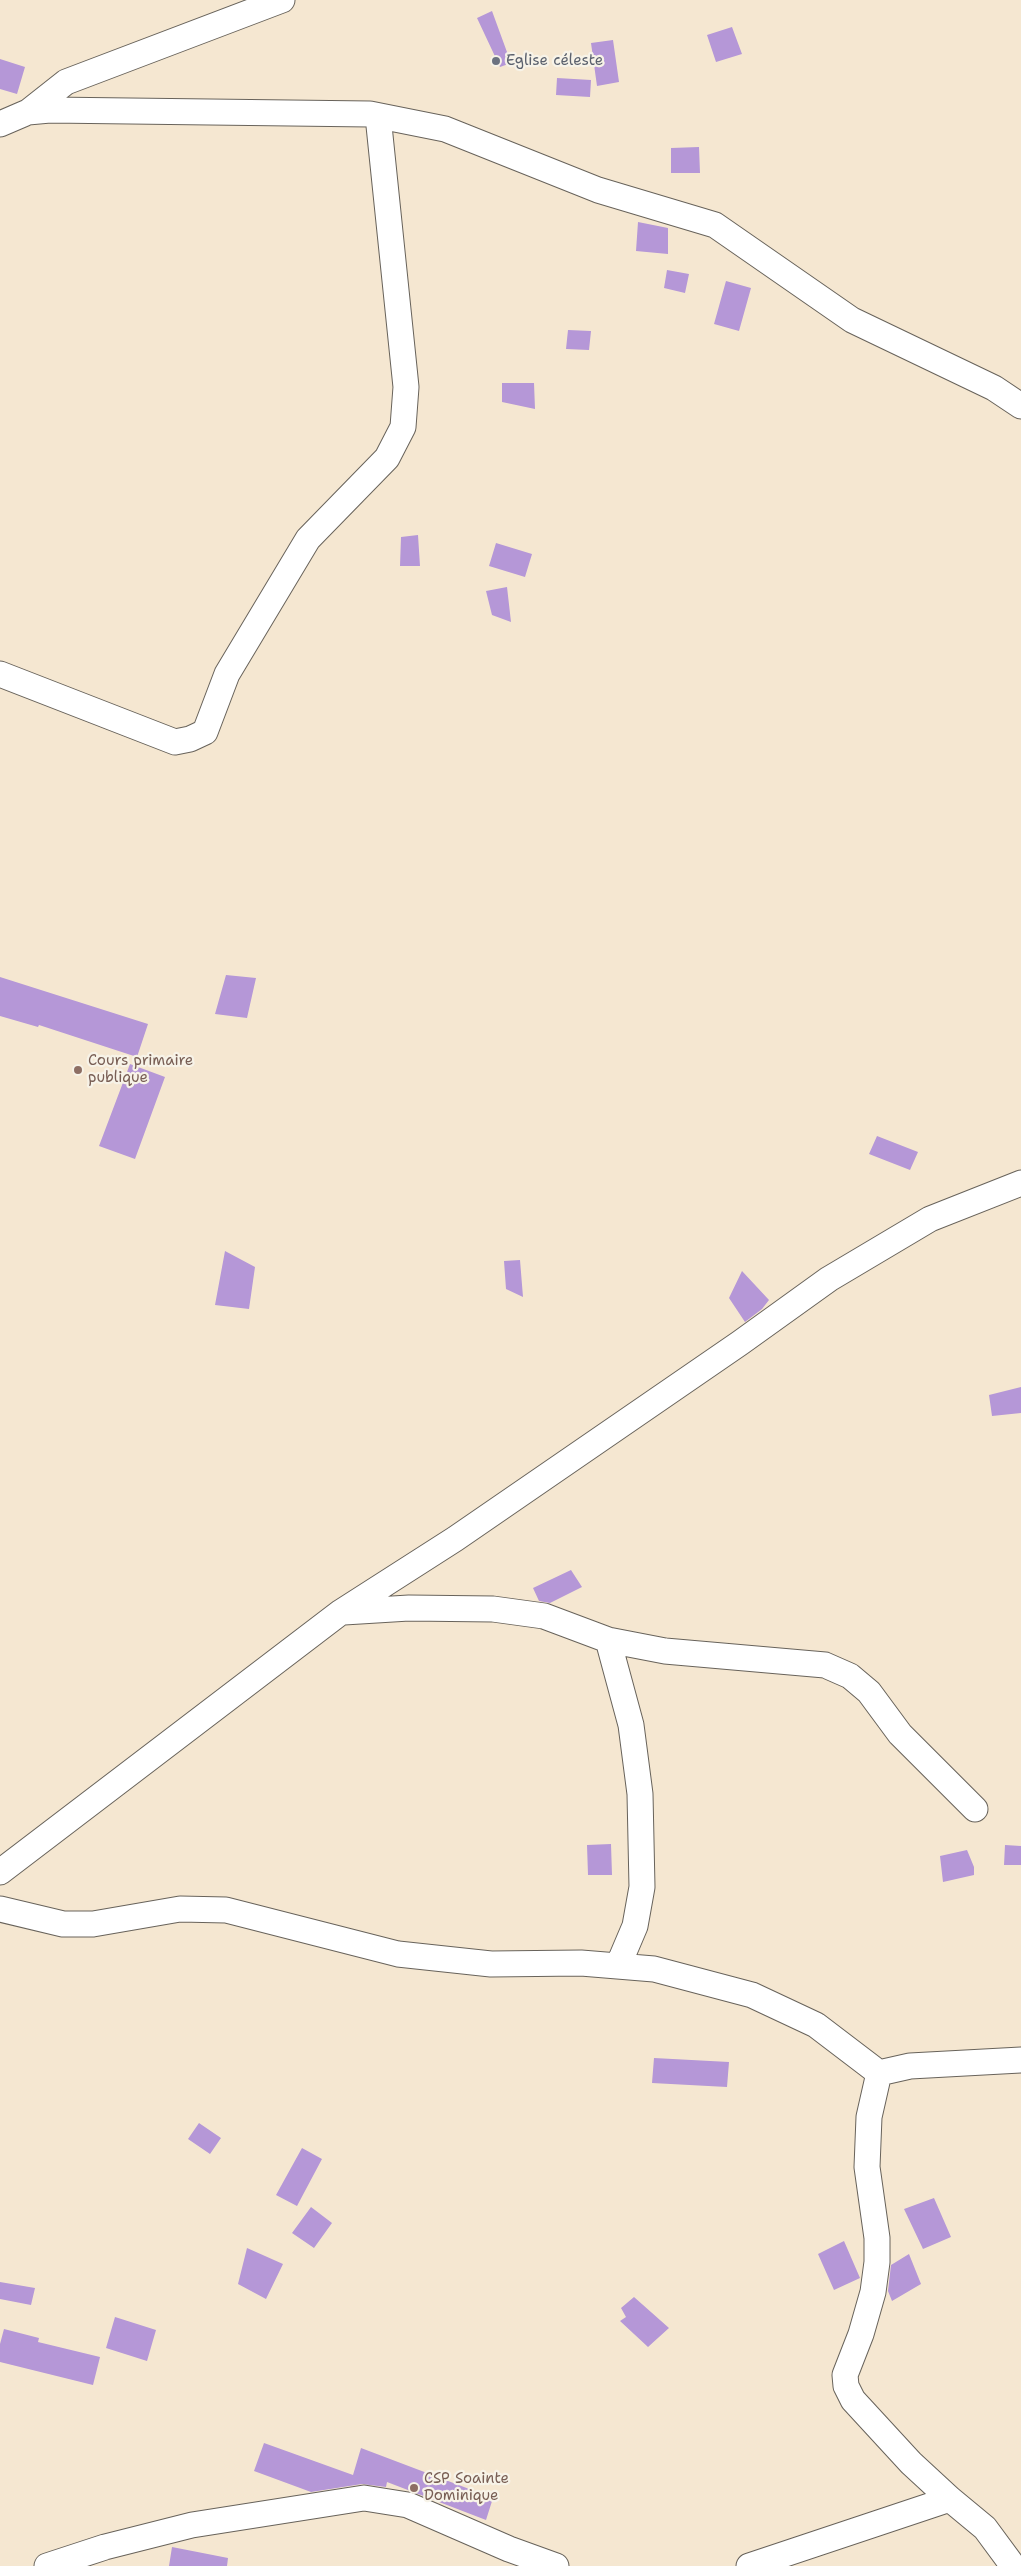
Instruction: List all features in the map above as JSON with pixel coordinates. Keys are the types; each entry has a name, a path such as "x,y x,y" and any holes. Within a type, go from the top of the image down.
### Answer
{"street":[{"path":"0,124 28,112 66,82 282,0"},
{"path":"28,112 50,110 378,116 445,130 598,190 715,225 852,320 994,388 1021,406"},
{"path":"0,674 174,742 190,739 205,732 227,674 308,539 387,458 403,427 406,387 378,116"},
{"path":"0,1872 341,1612 496,1511 740,1344 829,1279 930,1219 1021,1183"},
{"path":"341,1612 409,1608 493,1609 544,1616 608,1640 664,1651 825,1665 850,1676 869,1692 900,1734 975,1809"},
{"path":"608,1640 631,1725 640,1794 642,1887 635,1926 618,1966"},
{"path":"0,1909 63,1924 94,1924 180,1909 226,1910 398,1954 491,1964 582,1963 654,1969 752,1995 816,2025 879,2072 910,2066 1021,2060"},
{"path":"879,2072 868,2117 867,2167 877,2238 877,2262 873,2292 861,2334 845,2375 846,2386 853,2400 911,2463 985,2528 1013,2566"},
{"path":"47,2566 105,2546 192,2525 364,2498 408,2505 509,2549 556,2566"},
{"path":"749,2566 950,2499"}],"building":[{"path":"492,11 511,63 500,67 477,18"},
{"path":"732,27 742,54 716,62 707,35"},
{"path":"613,40 619,82 597,86 591,43"},
{"path":"0,59 25,67 17,94 0,89"},
{"path":"557,78 591,80 590,97 556,95"},
{"path":"699,147 700,173 671,173 671,148"},
{"path":"638,222 668,228 668,254 636,251"},
{"path":"667,270 689,274 685,293 664,288"},
{"path":"726,281 751,288 739,331 714,324"},
{"path":"568,330 591,331 589,350 566,349"},
{"path":"502,383 534,383 535,409 502,402"},
{"path":"418,535 420,566 400,566 401,537"},
{"path":"496,543 532,554 525,577 489,566"},
{"path":"507,587 511,622 492,615 486,591"},
{"path":"226,975 256,978 247,1018 215,1014"},
{"path":"0,977 148,1024 137,1057 39,1025 38,1027 0,1016"},
{"path":"130,1064 165,1077 135,1159 99,1146"},
{"path":"877,1136 918,1152 910,1170 869,1154"},
{"path":"225,1251 255,1267 249,1309 215,1305"},
{"path":"520,1260 523,1297 506,1289 504,1261"},
{"path":"742,1271 769,1300 762,1309 745,1322 729,1298"},
{"path":"1021,1387 1021,1413 992,1416 989,1395"},
{"path":"571,1570 582,1587 550,1603 539,1601 533,1588"},
{"path":"611,1844 612,1875 588,1875 587,1845"},
{"path":"1005,1845 1021,1846 1021,1865 1004,1865"},
{"path":"967,1850 974,1867 974,1875 943,1882 940,1856"},
{"path":"654,2058 729,2062 727,2087 652,2083"},
{"path":"199,2123 221,2138 210,2154 188,2139"},
{"path":"302,2148 322,2159 297,2206 276,2195"},
{"path":"934,2198 951,2237 923,2249 904,2209"},
{"path":"311,2207 332,2223 314,2248 292,2233"},
{"path":"844,2241 860,2278 834,2290 818,2254"},
{"path":"247,2248 283,2264 266,2299 238,2284"},
{"path":"909,2254 921,2284 892,2301 888,2291 891,2265"},
{"path":"0,2282 35,2288 31,2305 0,2299"},
{"path":"634,2297 669,2328 648,2347 620,2321 626,2317 621,2308"},
{"path":"115,2317 156,2330 147,2361 106,2348"},
{"path":"4,2329 39,2338 38,2342 100,2357 93,2385 0,2362 0,2344"},
{"path":"264,2443 353,2475 361,2448 493,2498 486,2520 387,2482 386,2487 362,2484 311,2492 254,2471"},
{"path":"172,2547 228,2558 227,2566 169,2566"}],"place":[{"name":"Eglise céleste","path":"496,61"},
{"name":"Cours primaire publique","path":"78,1070"},
{"name":"CSP Soainte Dominique","path":"414,2488"}]}
